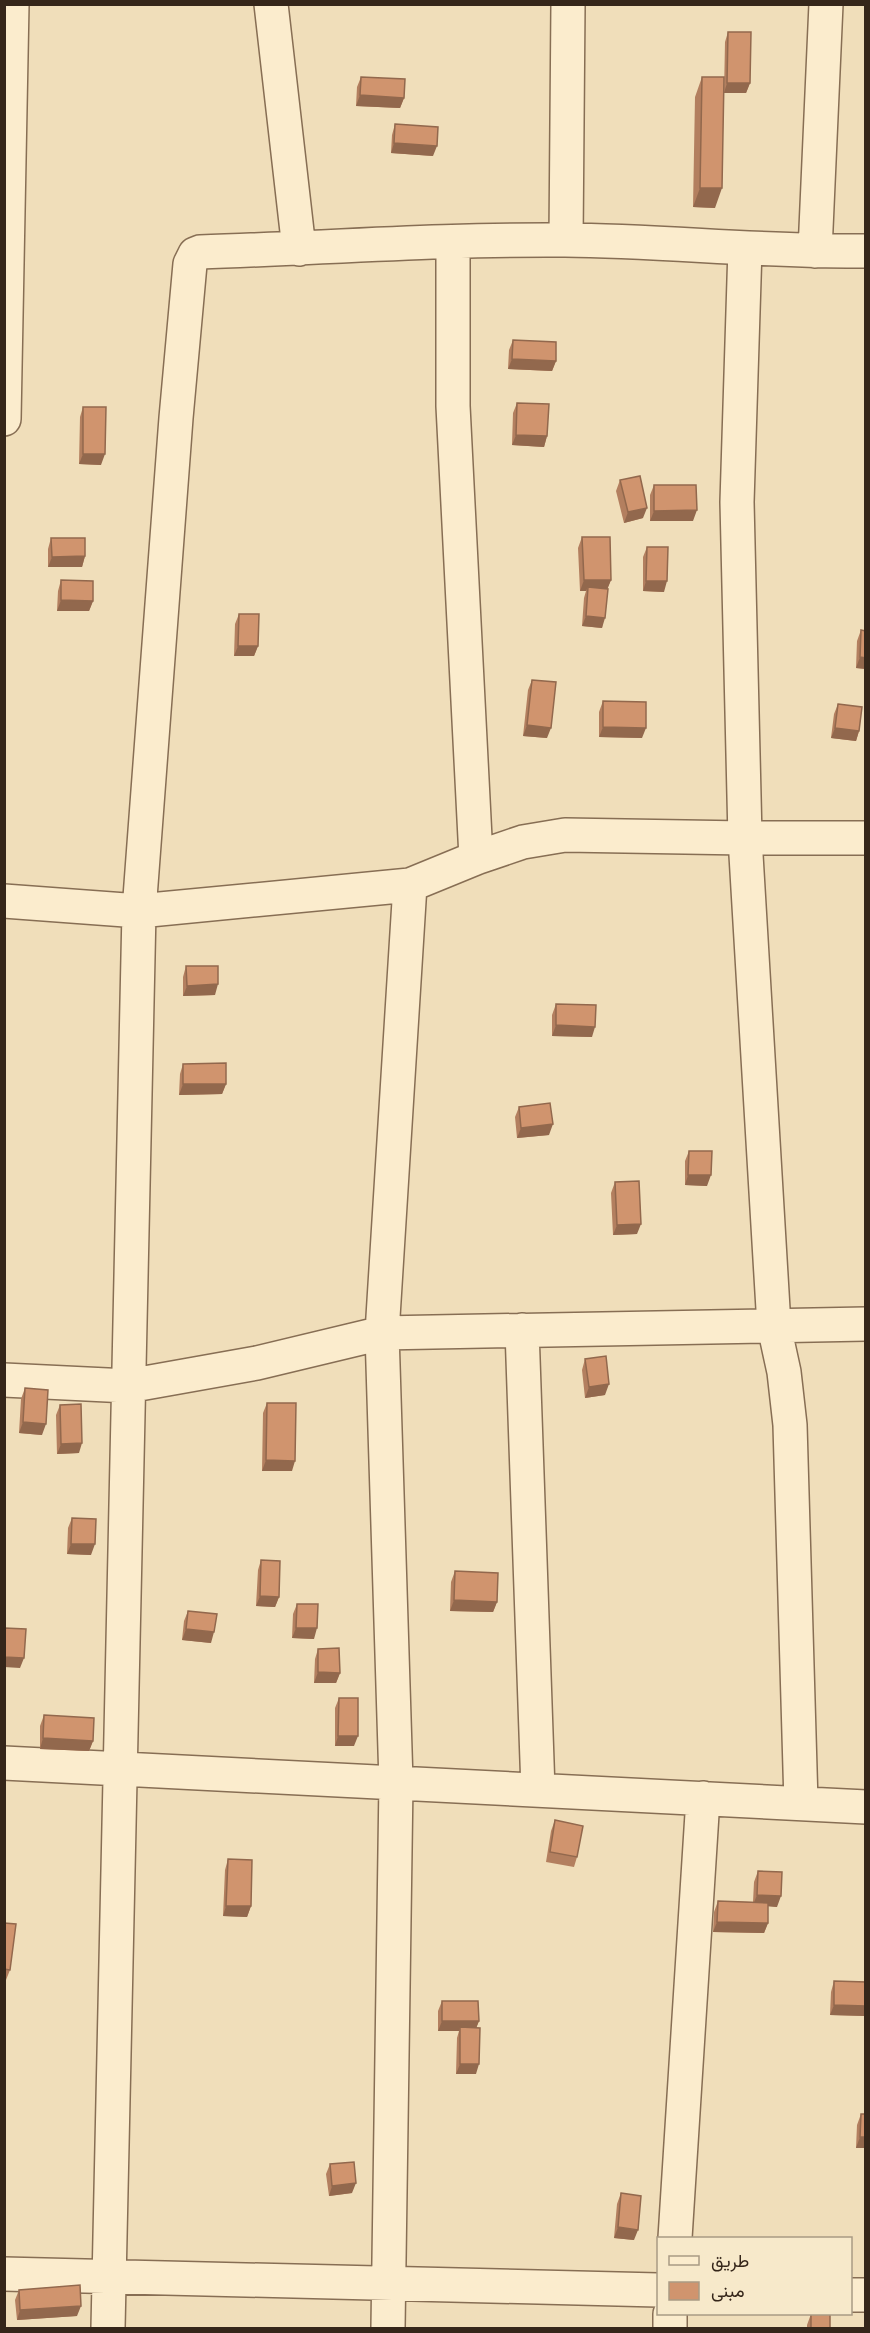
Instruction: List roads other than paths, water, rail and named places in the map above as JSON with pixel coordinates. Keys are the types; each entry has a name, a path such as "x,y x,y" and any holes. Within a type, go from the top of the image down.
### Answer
{"street":[{"path":"4,419 12,4"},
{"path":"271,4 299,249"},
{"path":"566,240 567,4"},
{"path":"815,251 826,4"},
{"path":"108,2328 139,911 176,418 190,264 195,255 200,252 453,242 566,240 815,251 866,251"},
{"path":"453,242 453,406 476,858"},
{"path":"745,248 737,501 745,838 774,1326 784,1372 790,1425 801,1803"},
{"path":"4,901 139,911 410,885 476,858 524,842 565,835 745,838 866,837"},
{"path":"388,2328 396,1782 381,1333 410,885"},
{"path":"4,1380 128,1386 257,1363 381,1333 866,1324"},
{"path":"522,1330 538,1790"},
{"path":"4,1763 866,1807"},
{"path":"675,2237 703,1798"},
{"path":"4,2274 657,2290"}]}
